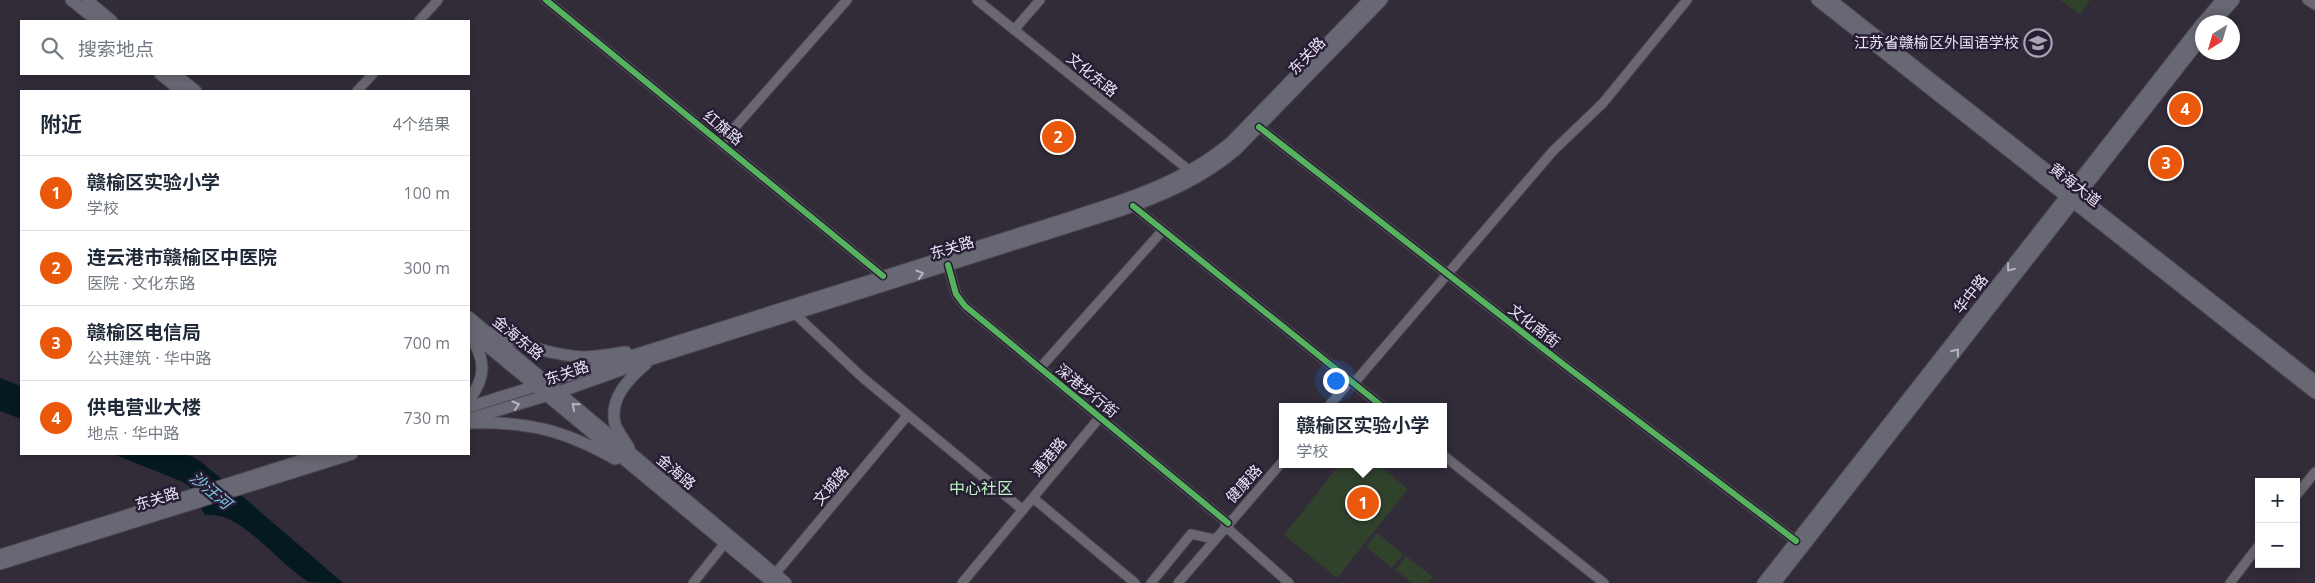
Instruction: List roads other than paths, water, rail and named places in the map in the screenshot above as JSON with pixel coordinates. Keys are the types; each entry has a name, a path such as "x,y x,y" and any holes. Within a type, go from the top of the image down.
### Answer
{"main road":[{"path":"71,0 96,20"},
{"path":"87,0 111,20"},
{"name":"东关路","path":"470,419 553,394 651,355 883,276 1116,202 1169,182 1190,171 1231,142 1368,0"},
{"name":"东关路","path":"470,407 549,382 651,355 794,313 1133,206 1173,190 1208,172 1225,159 1259,127 1382,0"},
{"name":"黄海大道","path":"1817,0 2315,382"},
{"name":"黄海大道","path":"1831,0 2315,393"},
{"name":"华中路","path":"2210,15 2222,0"},
{"path":"2221,15 2234,0"},
{"name":"华中路","path":"1775,583 2195,34"},
{"name":"华中路","path":"1763,583 2072,196 2195,47"},
{"path":"161,75 180,90"},
{"path":"176,75 195,90"},
{"path":"471,326 550,352 584,357 651,355"},
{"path":"470,399 478,388 483,367 480,351 471,326"},
{"name":"金海东路","path":"471,326 549,382"},
{"name":"金海东路","path":"471,326 537,387"},
{"path":"632,454 615,424 615,405 622,388 651,355"},
{"name":"金海路","path":"549,382 553,394 641,473 725,543 774,579 786,583"},
{"name":"金海路","path":"537,387 553,394 632,454 774,579"},
{"path":"470,423 527,424 560,432 592,446 641,473"},
{"name":"东关路","path":"0,555 319,455"},
{"name":"东关路","path":"0,564 349,455"}],"street":[{"path":"420,20 438,0"},
{"name":"红旗路","path":"546,0 883,276"},
{"path":"721,143 847,0"},
{"name":"文化东路","path":"977,0 1190,171"},
{"path":"1014,30 1040,0"},
{"path":"1332,403 1553,151 1603,103 1688,0"},
{"path":"2308,0 2315,5"},
{"path":"358,90 371,75"},
{"name":"文化南街","path":"1259,127 1447,274 1796,541"},
{"path":"1133,206 1378,403"},
{"path":"1040,368 1163,230"},
{"name":"深港步行街","path":"948,265 959,301 1100,417 1226,525 1289,583"},
{"path":"794,313 863,378 907,416 1023,510"},
{"name":"文城路","path":"774,579 907,416"},
{"name":"通港路","path":"962,583 1100,417"},
{"path":"1447,458 1604,583"},
{"name":"健康路","path":"1178,583 1279,465"},
{"path":"2300,491 2315,472"},
{"path":"1032,498 1135,583"},
{"path":"1151,583 1191,534 1214,539"},
{"path":"693,583 725,543"},
{"path":"2230,583 2255,550"}],"water":[{"path":"0,378 20,386 20,419 0,411"},
{"name":"沙汪河","path":"116,455 189,455 200,461 343,583 309,582 246,530 232,521 219,516 205,515 189,486"}],"place":[{"name":"江苏省赣榆区外国语学校","path":"2038,43"},
{"name":"供电营业大楼","path":"2185,109"},
{"name":"连云港市赣榆区中医院","path":"1058,137"},
{"name":"赣榆区电信局","path":"2166,163"},
{"name":"赣榆区实验小学","path":"1363,503"}],"district":[{"name":"中心社区","path":"981,488"}]}
